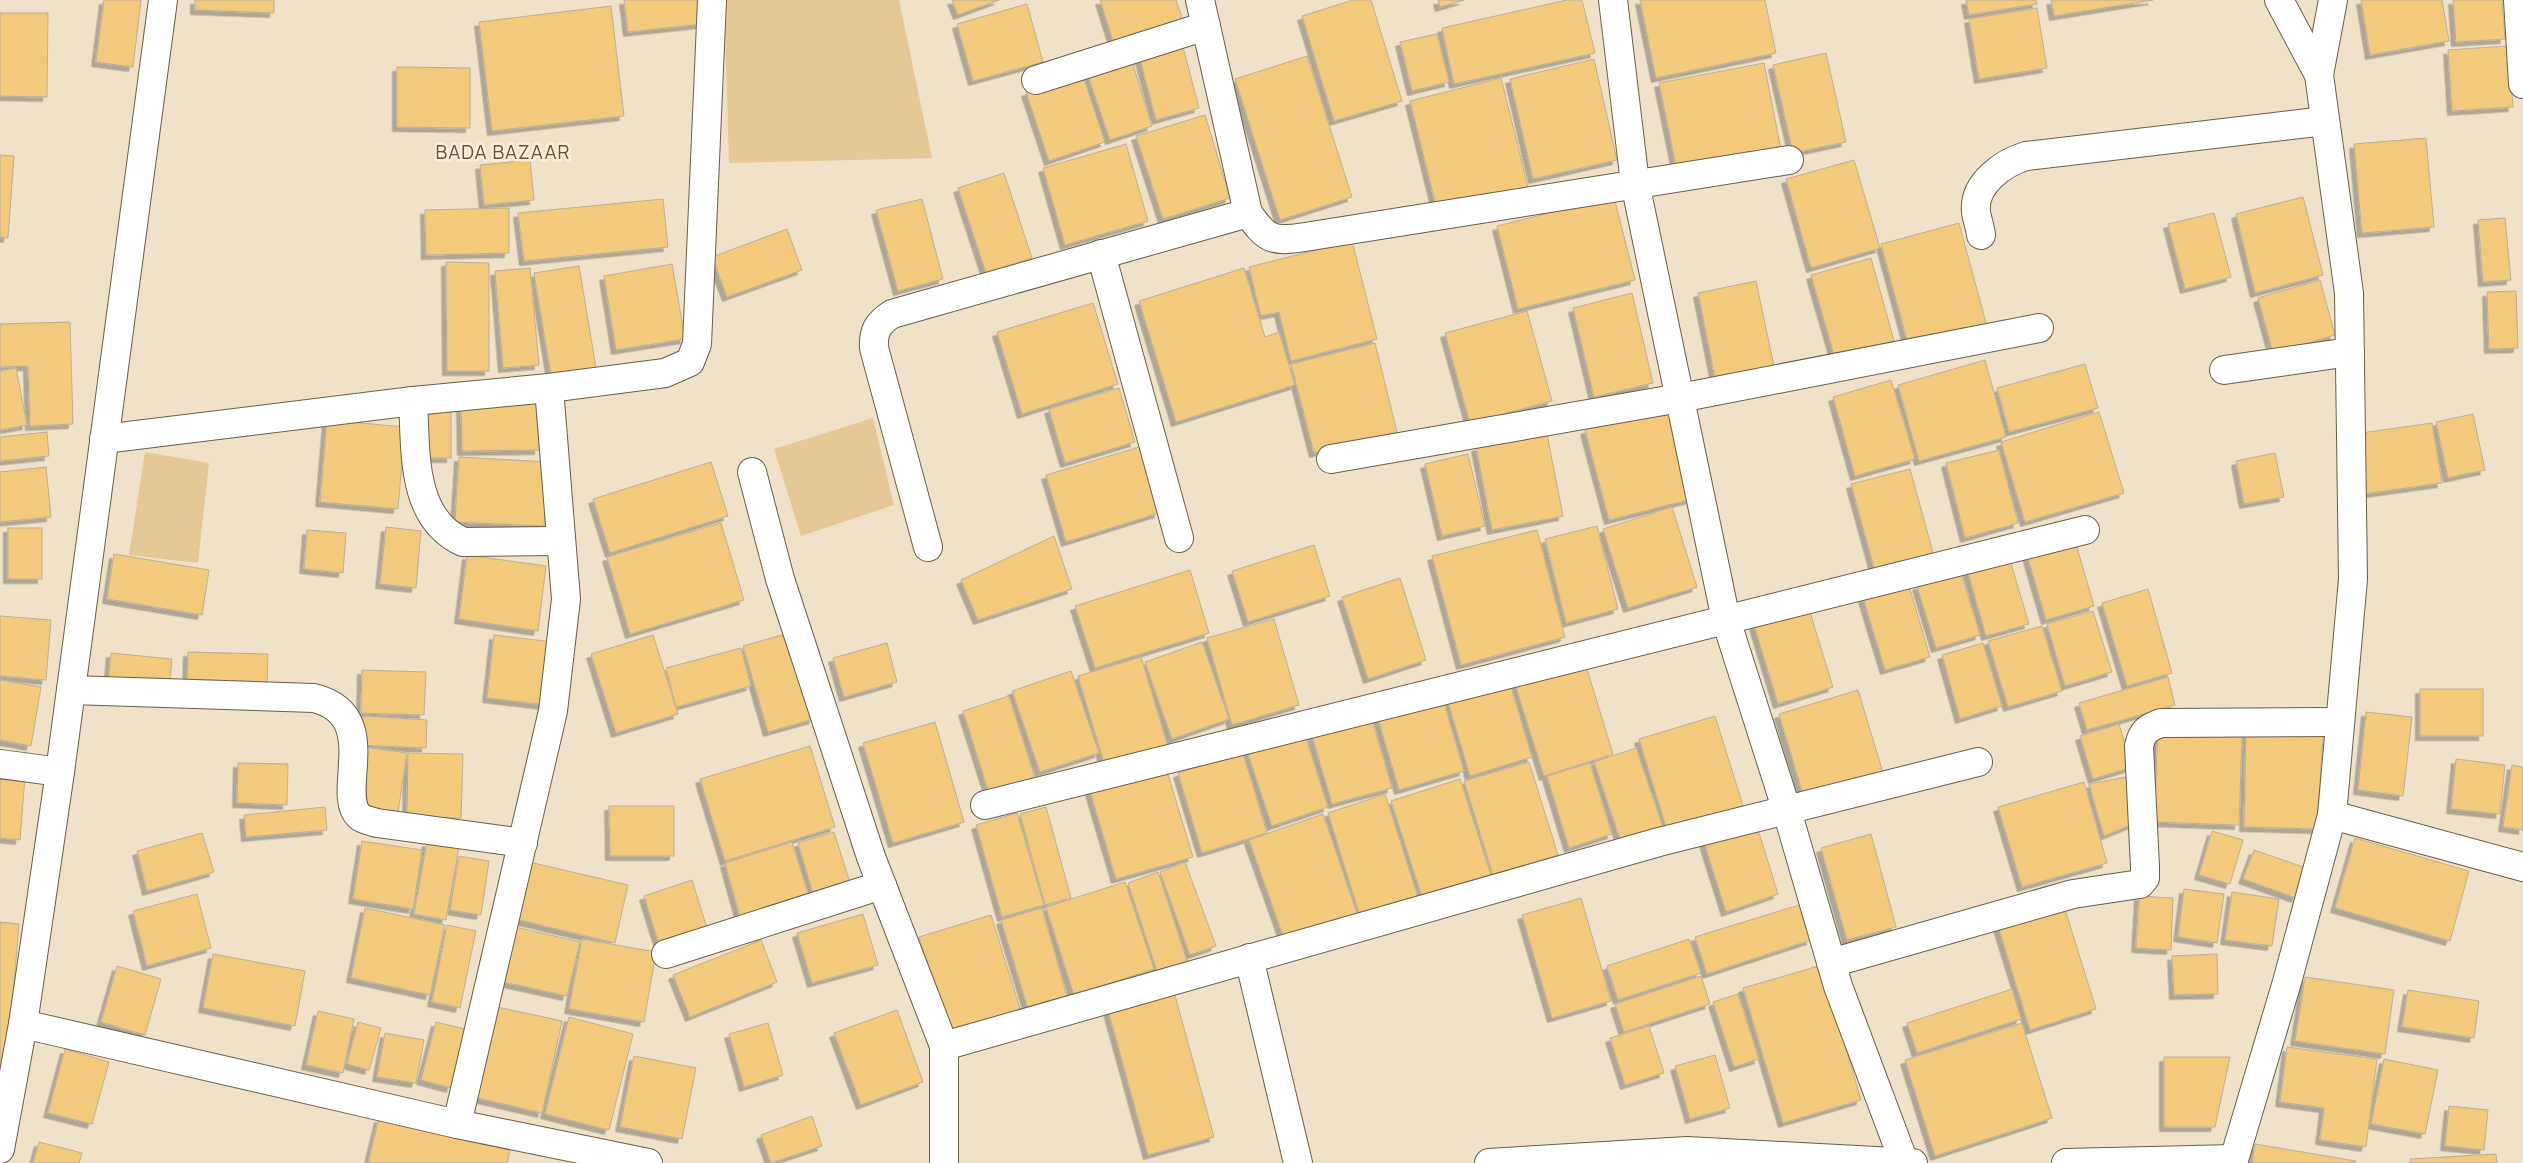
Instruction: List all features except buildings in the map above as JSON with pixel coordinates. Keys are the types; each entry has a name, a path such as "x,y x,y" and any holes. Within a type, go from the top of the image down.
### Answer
{"street":[{"path":"0,1149 7,1078 23,1024 60,772 163,0"},
{"path":"104,439 413,401 549,388 665,373 690,362 697,344 712,0"},
{"path":"1200,0 1248,213 1262,233 1275,239 1287,240 1635,183 1789,160"},
{"path":"1613,0 1635,183 1726,620 1838,986 1904,1162"},
{"path":"2066,1163 2233,1161 2287,982 2332,815 2353,579 2349,293 2318,75 2279,0"},
{"path":"2318,75 2333,0"},
{"path":"2518,0 2523,84"},
{"path":"1036,80 1206,26"},
{"path":"1981,235 1975,210 1982,186 1999,169 2012,160 2026,156 2325,120"},
{"path":"928,547 874,348 873,333 882,320 892,314 1248,213"},
{"path":"1101,254 1179,538"},
{"path":"1331,459 1680,398 2039,328"},
{"path":"2224,370 2350,352"},
{"path":"457,1124 553,711 566,599 549,388"},
{"path":"413,401 418,476 424,498 436,521 450,536 463,542 561,541"},
{"path":"752,472 780,579 871,856 944,1046 944,1163"},
{"path":"985,805 2085,530"},
{"path":"71,690 314,698 328,702 337,709 346,721 352,736 355,758 351,804 360,818 377,823 523,843"},
{"path":"1831,963 2073,894 2140,884 2145,878 2146,867 2139,746 2142,734 2151,727 2161,724 2340,722"},
{"path":"944,1046 1649,845 1978,762"},
{"path":"0,764 60,772"},
{"path":"2332,815 2523,867"},
{"path":"666,954 882,885"},
{"path":"1249,958 1298,1163"},
{"path":"23,1024 457,1124 648,1163"},
{"path":"1489,1163 1687,1151 1913,1163"}],"shaded area":[{"path":"724,0 899,0 932,158 729,163"},
{"path":"873,418 894,505 801,536 774,449"},
{"path":"145,452 209,463 198,563 129,555"}],"district":[{"name":"BADA BAZAAR","path":"503,152"}]}
